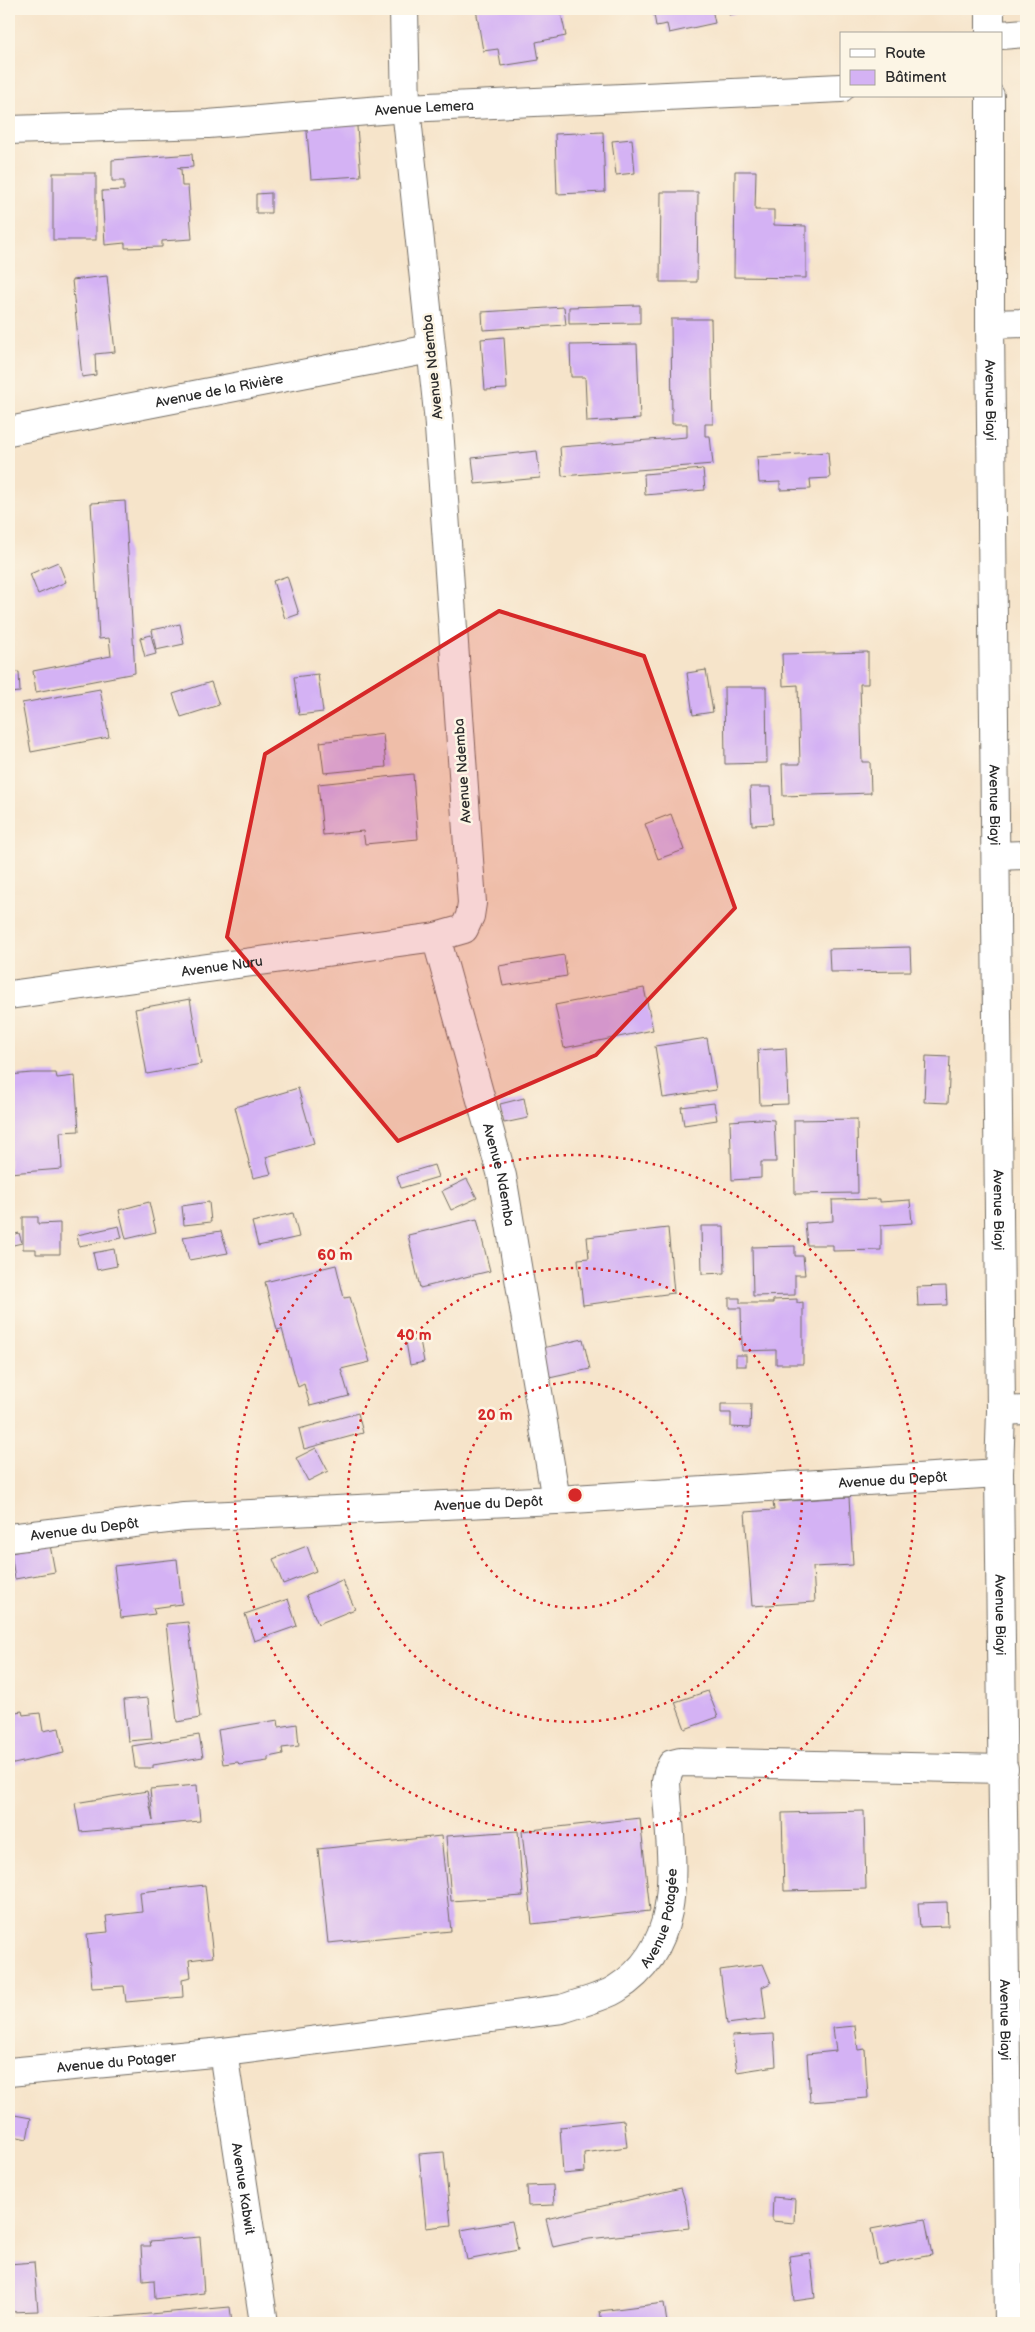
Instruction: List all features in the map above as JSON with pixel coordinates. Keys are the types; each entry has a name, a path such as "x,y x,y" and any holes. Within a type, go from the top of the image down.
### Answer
{"street":[{"name":"Avenue Ndemba","path":"404,9 406,108 438,413 472,904 470,916 464,928 436,937 502,1176 556,1500"},
{"path":"990,9 990,32"},
{"path":"1002,35 1026,33"},
{"name":"Avenue Lemera","path":"9,130 208,124 406,108 840,88"},
{"name":"Avenue Biayi","path":"990,98 990,324 996,856 1013,1410 999,1473 1004,1769 1016,1925 1009,2323"},
{"path":"990,324 1026,323"},
{"name":"Avenue de la Rivière","path":"9,431 430,349"},
{"path":"996,856 1026,855"},
{"name":"Avenue Nuru","path":"9,995 436,937"},
{"name":"Avenue du Depôt","path":"9,1538 184,1517 556,1500 999,1473"},
{"name":"Avenue Potagée","path":"222,2052 562,2009 616,1990 653,1956 670,1908 671,1884 666,1782 672,1764 690,1760 1004,1769"},
{"name":"Avenue du Potager","path":"9,2072 222,2052"},
{"name":"Avenue Kabwit","path":"222,2052 264,2323"}],"highlighted area":[{"path":"499,611 644,656 735,908 596,1055 398,1141 227,937 265,754"}],"building":[{"path":"476,9 560,9 566,36 536,42 539,60 501,66 498,49 483,51"},
{"path":"653,9 712,9 715,23 669,33 667,24 656,26"},
{"path":"728,9 752,9 729,15"},
{"path":"356,115 361,176 311,179 306,119"},
{"path":"603,132 605,192 557,194 555,134"},
{"path":"632,139 635,173 616,175 612,141"},
{"path":"192,154 193,167 177,168 181,169 182,186 188,186 192,239 162,241 162,247 125,248 125,243 105,245 102,191 124,190 124,181 112,181 112,160"},
{"path":"735,171 756,171 755,210 774,210 774,225 806,226 806,278 734,277"},
{"path":"53,173 96,173 96,240 53,240"},
{"path":"661,192 698,192 697,282 660,282"},
{"path":"271,193 271,213 256,213 256,194"},
{"path":"107,276 115,352 95,354 96,375 82,377 72,280"},
{"path":"640,305 640,323 569,324 569,307"},
{"path":"564,307 566,325 483,330 482,312"},
{"path":"671,319 711,319 713,424 705,424 705,436 710,436 713,464 562,476 560,447 687,437 687,424 672,424"},
{"path":"504,337 507,389 485,390 481,339"},
{"path":"637,344 640,419 587,422 585,377 571,377 570,345"},
{"path":"537,451 540,478 475,484 472,458"},
{"path":"828,452 830,478 810,479 811,489 780,490 780,482 759,483 757,457"},
{"path":"703,469 705,490 645,495 644,474"},
{"path":"125,501 135,673 36,692 33,671 111,656 109,638 99,639 91,503"},
{"path":"58,562 66,582 38,594 30,574"},
{"path":"287,576 299,614 285,619 273,581"},
{"path":"180,624 184,644 156,650 152,630"},
{"path":"151,635 156,654 145,657 140,638"},
{"path":"868,652 868,684 860,684 862,762 870,762 871,793 783,796 782,764 800,764 798,685 783,686 782,654"},
{"path":"706,670 713,712 693,715 687,673"},
{"path":"19,672 20,692 9,693 9,673"},
{"path":"318,674 323,712 299,715 294,677"},
{"path":"211,682 219,705 181,717 173,694"},
{"path":"724,687 766,687 767,763 725,764"},
{"path":"100,689 109,737 31,752 22,703"},
{"path":"383,734 386,767 324,773 320,742"},
{"path":"413,774 418,839 365,844 363,831 323,835 318,784"},
{"path":"750,787 771,787 773,824 752,825"},
{"path":"671,814 684,850 658,859 645,824"},
{"path":"910,947 911,971 830,972 829,949"},
{"path":"564,955 567,976 503,986 499,966"},
{"path":"644,988 653,1030 564,1048 555,1005"},
{"path":"190,999 201,1064 147,1074 135,1009"},
{"path":"707,1038 716,1090 663,1098 655,1046"},
{"path":"786,1048 788,1104 760,1105 758,1050"},
{"path":"926,1056 950,1057 948,1103 924,1102"},
{"path":"56,1073 57,1078 75,1076 79,1131 60,1132 62,1169 9,1173 9,1075"},
{"path":"298,1088 314,1143 266,1157 271,1174 253,1178 235,1107"},
{"path":"524,1098 528,1118 504,1123 500,1104"},
{"path":"714,1103 717,1120 684,1125 681,1107"},
{"path":"857,1119 858,1193 795,1194 794,1120"},
{"path":"774,1120 776,1162 761,1162 761,1178 732,1180 730,1121"},
{"path":"434,1165 438,1177 401,1188 397,1176"},
{"path":"467,1179 477,1198 451,1210 442,1191"},
{"path":"880,1199 880,1202 910,1200 912,1223 881,1225 881,1250 833,1251 833,1245 807,1245 805,1223 833,1221 832,1200"},
{"path":"149,1202 156,1232 126,1239 119,1210"},
{"path":"209,1202 211,1222 184,1225 182,1206"},
{"path":"293,1213 299,1237 258,1246 252,1222"},
{"path":"23,1217 38,1217 38,1224 60,1223 60,1254 36,1254 36,1249 23,1249"},
{"path":"477,1219 490,1271 420,1288 408,1235"},
{"path":"119,1226 122,1238 79,1246 77,1235"},
{"path":"701,1226 724,1226 725,1273 702,1274"},
{"path":"668,1228 674,1293 583,1305 578,1259 589,1258 587,1237"},
{"path":"221,1231 228,1253 189,1260 183,1237"},
{"path":"19,1233 22,1243 9,1246 9,1236"},
{"path":"795,1246 795,1256 803,1256 805,1275 795,1275 795,1295 753,1296 752,1247"},
{"path":"114,1249 117,1266 97,1270 93,1253"},
{"path":"336,1265 344,1298 350,1297 370,1362 341,1369 349,1396 310,1406 304,1384 298,1387 282,1329 277,1330 265,1282"},
{"path":"946,1286 947,1305 918,1306 917,1287"},
{"path":"729,1298 740,1298 740,1303 773,1303 773,1300 797,1299 797,1303 803,1302 803,1364 776,1364 776,1350 742,1351 741,1308 729,1308"},
{"path":"583,1339 590,1369 545,1379 538,1349"},
{"path":"420,1340 424,1362 410,1365 406,1342"},
{"path":"736,1355 746,1355 746,1366 736,1366"},
{"path":"721,1404 751,1404 750,1428 731,1427 731,1413 721,1413"},
{"path":"358,1413 363,1433 304,1449 299,1429"},
{"path":"9,1425 12,1456 9,1457"},
{"path":"316,1448 328,1471 308,1481 296,1458"},
{"path":"849,1497 853,1565 813,1567 815,1602 752,1606 745,1512 774,1510 773,1502"},
{"path":"50,1545 55,1572 15,1579 11,1553"},
{"path":"307,1546 316,1571 283,1584 273,1559"},
{"path":"177,1559 182,1604 153,1608 155,1614 121,1618 114,1566"},
{"path":"342,1580 355,1609 318,1624 306,1595"},
{"path":"288,1599 297,1626 254,1641 245,1614"},
{"path":"188,1622 200,1718 177,1722 166,1624"},
{"path":"708,1691 718,1717 685,1729 675,1702"},
{"path":"148,1698 152,1739 128,1741 124,1700"},
{"path":"22,1711 23,1715 40,1713 43,1731 59,1728 64,1753 9,1765 9,1713"},
{"path":"278,1720 279,1727 297,1724 299,1746 282,1748 283,1754 268,1757 268,1761 239,1765 238,1762 223,1764 218,1730"},
{"path":"199,1735 203,1757 153,1765 153,1768 135,1768 132,1746"},
{"path":"197,1785 200,1821 80,1832 75,1803 147,1791 153,1821 150,1789"},
{"path":"864,1811 866,1889 784,1891 782,1813"},
{"path":"640,1818 650,1911 532,1924 522,1831"},
{"path":"518,1831 523,1896 451,1901 446,1836"},
{"path":"441,1836 451,1931 328,1943 318,1849"},
{"path":"205,1885 213,1957 189,1960 191,1977 182,1979 183,1997 126,2002 124,1986 92,1988 87,1934 108,1932 106,1916 142,1912 140,1892"},
{"path":"947,1902 948,1926 920,1927 918,1903"},
{"path":"763,1964 771,1983 762,1987 766,2019 727,2024 720,1970"},
{"path":"855,2026 858,2050 865,2049 868,2098 810,2102 807,2054 836,2051 833,2028"},
{"path":"774,2034 776,2066 737,2072 732,2036"},
{"path":"9,2114 31,2118 27,2139 9,2135"},
{"path":"624,2120 627,2147 584,2153 585,2172 563,2174 560,2127"},
{"path":"444,2152 451,2225 426,2228 419,2154"},
{"path":"553,2185 554,2205 528,2206 527,2186"},
{"path":"681,2188 686,2204 689,2228 589,2239 553,2247 546,2219"},
{"path":"773,2197 795,2199 794,2223 772,2221"},
{"path":"925,2219 932,2255 878,2265 871,2229"},
{"path":"512,2221 518,2250 467,2260 461,2230"},
{"path":"200,2237 204,2293 155,2299 154,2280 143,2281 141,2246 151,2246 150,2241"},
{"path":"810,2253 815,2298 794,2301 789,2256"},
{"path":"34,2262 38,2311 9,2312 9,2264"},
{"path":"664,2303 667,2323 602,2323 600,2311"},
{"path":"230,2307 232,2323 57,2323 57,2322"}]}
